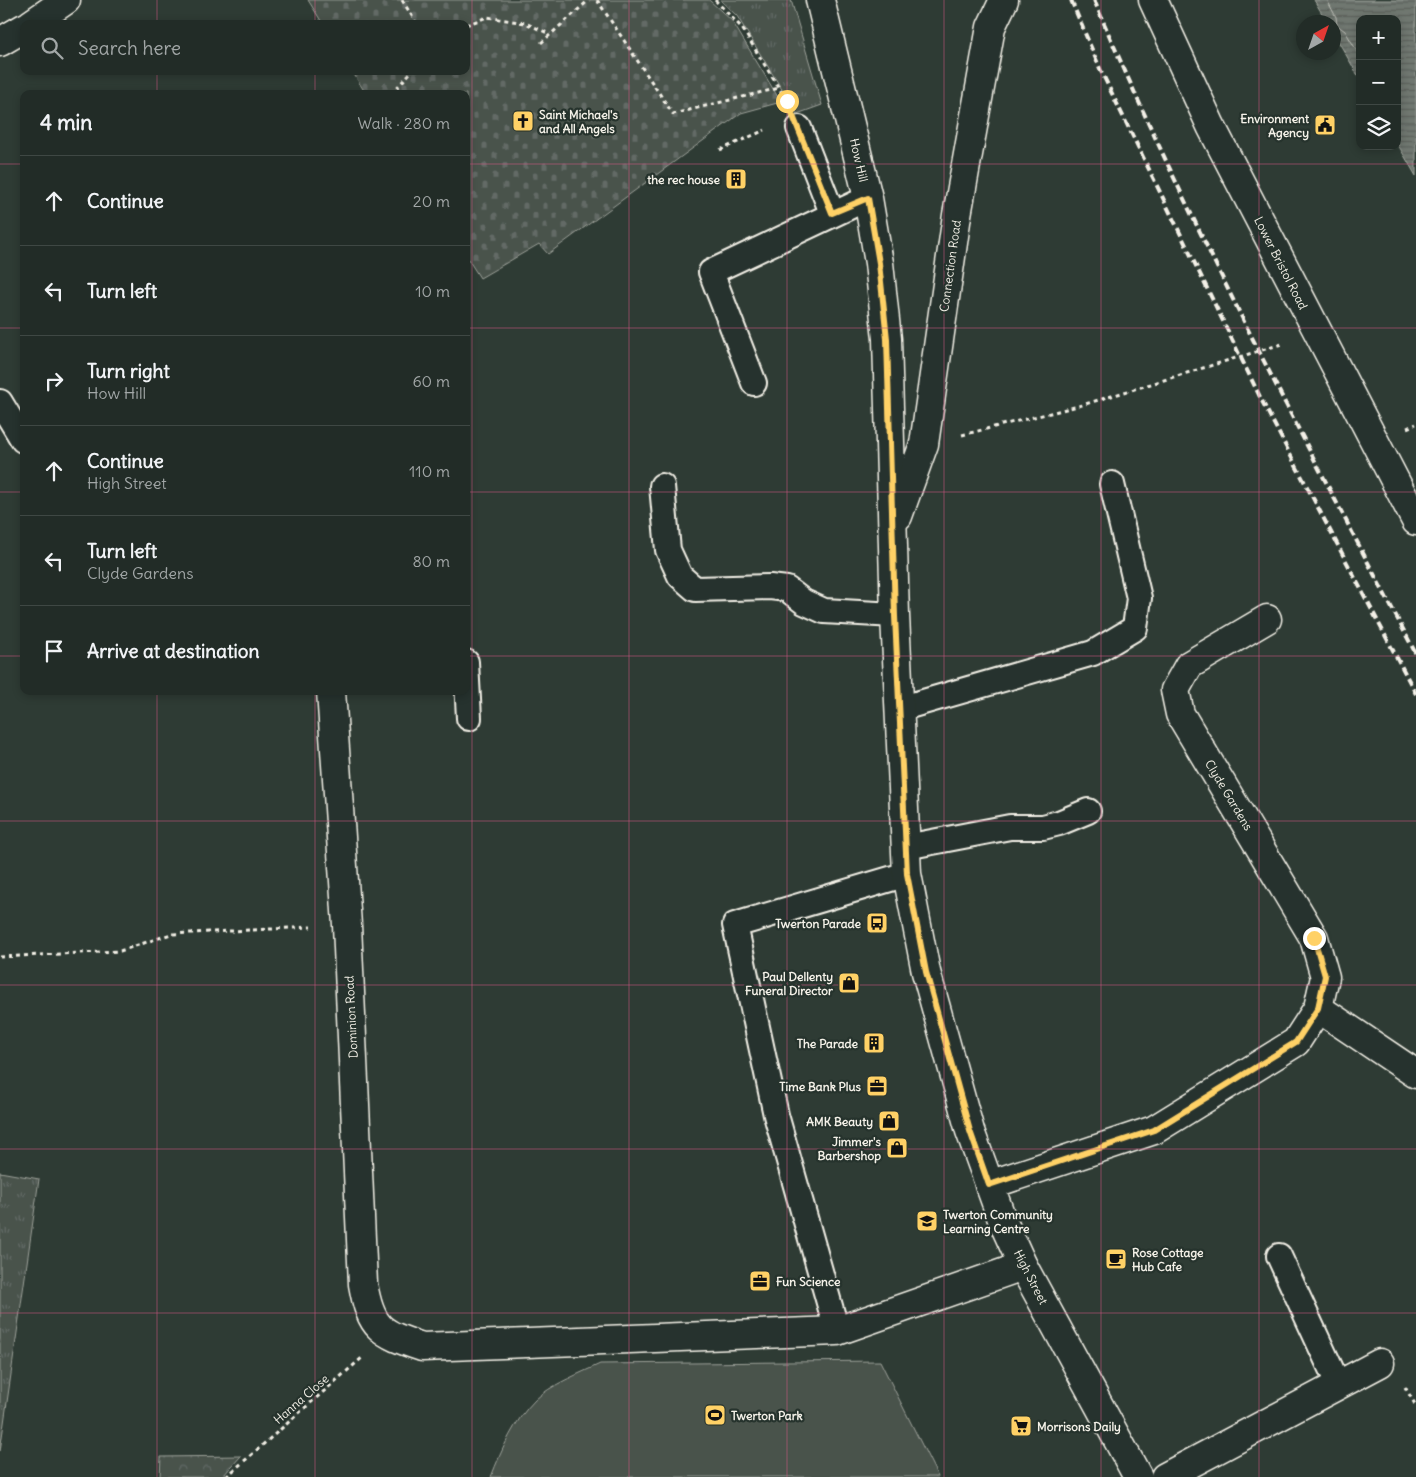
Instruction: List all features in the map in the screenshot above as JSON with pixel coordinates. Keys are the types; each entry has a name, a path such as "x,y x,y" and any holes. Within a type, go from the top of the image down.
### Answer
{"main road":[{"name":"How Hill","path":"820,0 868,198 879,263 887,339 892,531"},
{"name":"Connection Road","path":"892,531 924,444 958,214 991,27 1004,0"},
{"name":"Lower Bristol Road","path":"1153,0 1211,126 1317,333 1413,510"},
{"path":"0,42 20,30"},
{"name":"High Street","path":"892,531 906,861 926,972 970,1131 989,1185 1023,1266 1138,1477"},
{"name":"Clyde Gardens","path":"989,1185 1154,1130 1296,1042 1318,1008 1325,976 1314,938 1180,714 1175,690 1189,665 1267,619"},
{"name":"Dominion Road","path":"331,695 347,925 363,1284 367,1306 376,1323 387,1335"},
{"path":"1318,1008 1416,1074"},
{"path":"387,1335 422,1347 837,1331 1023,1266"},
{"path":"1165,1477 1380,1362"}],"lane":[{"path":"799,128 832,213"},
{"path":"754,383 711,272 832,213 868,198"},
{"path":"0,402 20,435"},
{"path":"899,709 1093,653 1134,628 1139,598 1112,484"},
{"path":"662,486 668,550 680,576 695,589 770,587 787,589 804,602 824,611 895,616"},
{"path":"468,695 469,718"},
{"path":"837,1331 776,1115 736,926 906,861 1010,827 1043,827 1060,823 1088,811"},
{"path":"1279,1256 1338,1384"}],"path":[{"path":"402,0 414,20"},
{"path":"541,43 589,0"},
{"path":"597,0 673,114 779,88"},
{"path":"715,0 742,28 779,88 799,128"},
{"path":"470,23 487,16 525,23 550,34"},
{"path":"395,90 408,75"},
{"path":"720,150 756,135"},
{"path":"924,444 1082,405 1317,333"},
{"path":"0,957 120,952 171,934 347,925"},
{"name":"Hanna Close","path":"226,1477 387,1335"}],"green space":[{"name":"Saint Michael's and All Angels","path":"308,0 709,0 732,21 781,102 741,113 548,254 539,244 480,278 470,262 470,90 364,90 354,75 470,75 470,20 320,20"},
{"path":"720,0 791,0 822,105 797,114 737,16"},
{"path":"0,1172 39,1179 0,1451"},
{"name":"Twerton Park","path":"880,1361 938,1477 491,1477 515,1426 535,1400 557,1384 600,1364"},
{"path":"241,1456 222,1477 160,1477 161,1457"}],"water":[{"path":"1314,0 1416,0 1416,176 1401,150 1401,15 1356,15 1356,72 1341,46 1341,15 1323,15"}],"railway":[{"path":"1071,0 1101,71 1262,401 1416,694"},
{"path":"1094,0 1168,166 1248,330 1416,654"}],"place":[{"name":"Saint Michael's and All Angels","path":"523,121"},
{"name":"Environment Agency","path":"1325,125"},
{"name":"the rec house","path":"736,179"},
{"name":"Twerton Parade","path":"877,923"},
{"name":"Paul Dellenty Funeral Director","path":"849,983"},
{"name":"The Parade","path":"874,1043"},
{"name":"Time Bank Plus","path":"877,1086"},
{"name":"AMK Beauty","path":"889,1121"},
{"name":"Jimmer's Barbershop","path":"897,1148"},
{"name":"Twerton Community Learning Centre","path":"927,1221"},
{"name":"Rose Cottage Hub Cafe","path":"1116,1259"},
{"name":"Fun Science","path":"760,1281"},
{"name":"Twerton Park","path":"715,1415"},
{"name":"Morrisons Daily","path":"1021,1426"}],"route":[{"path":"787,101 832,213 868,198 879,263 887,339 895,616 907,874 926,972 970,1131 989,1185 1154,1130 1296,1042 1318,1008 1325,976 1314,938"}]}
